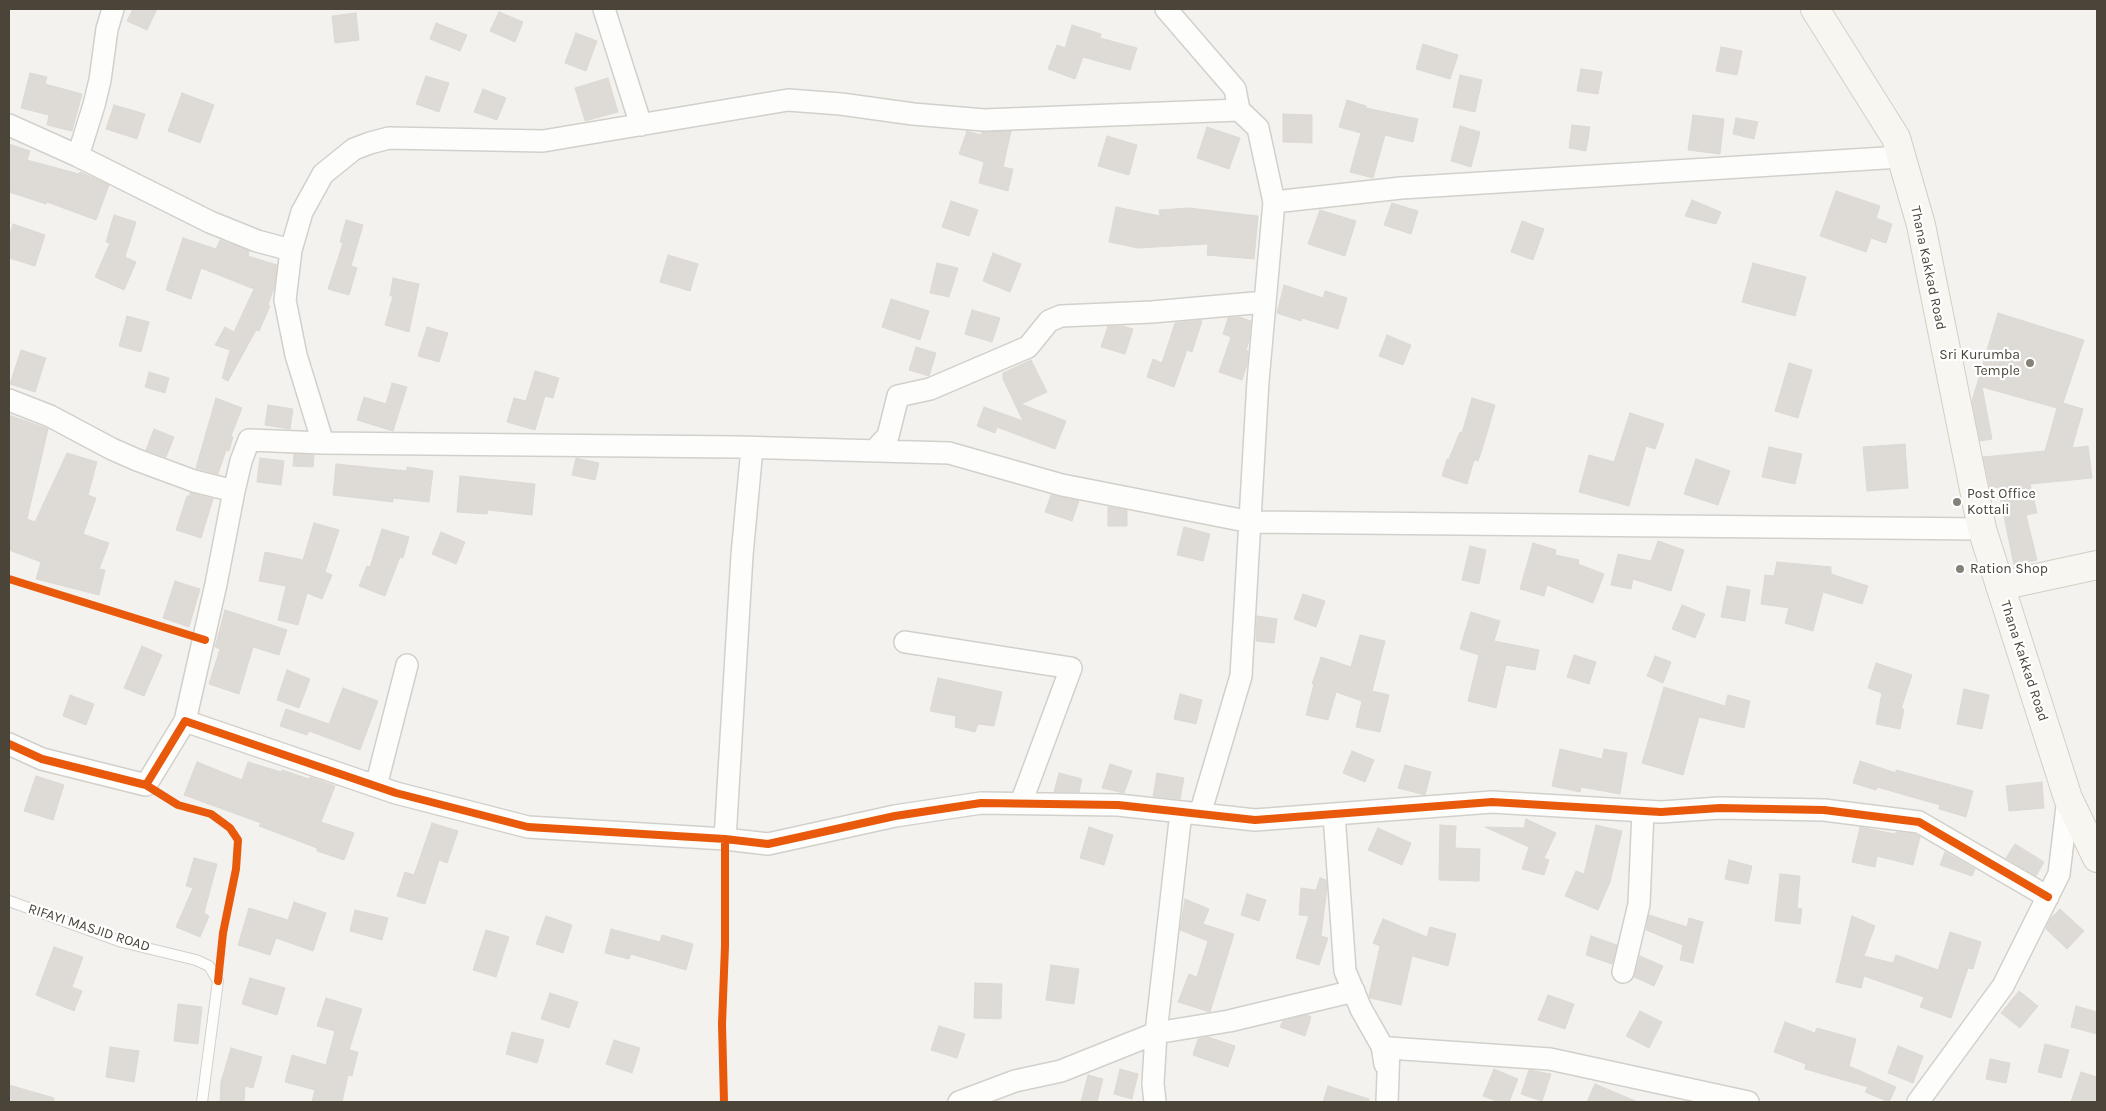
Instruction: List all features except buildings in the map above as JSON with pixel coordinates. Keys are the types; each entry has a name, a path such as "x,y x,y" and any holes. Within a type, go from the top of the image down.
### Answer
{"main road":[{"name":"Thana Kakkad Road","path":"1816,9 1896,138 1921,225 1982,529 2068,798 2097,858"},
{"path":"2000,586 2097,565"}],"street":[{"path":"78,156 100,80 107,29 113,9"},
{"path":"604,9 641,125"},
{"path":"1155,1102 1152,1084 1156,1033 1190,813 1241,676 1258,382 1274,202 1258,128 1240,110 1235,89 1166,9"},
{"path":"323,442 296,355 284,300 291,250 302,212 323,174 354,149 370,143 389,138 543,141 788,100 984,120 1240,110"},
{"path":"9,126 78,156 210,222 257,241 291,250"},
{"path":"1274,202 1401,188 1901,156"},
{"path":"874,451 888,436 898,396 930,389 1028,347 1049,321 1061,316 1152,312 1265,302"},
{"path":"9,400 50,416 137,460 194,481 234,491"},
{"path":"9,744 42,759 146,785 185,721 216,584 234,491 241,461 249,440 949,453 1062,485 1250,522 1982,529"},
{"path":"725,839 742,554 752,448"},
{"path":"905,642 1071,668 1021,804"},
{"path":"376,786 407,665"},
{"path":"185,721 396,793 528,827 725,839 768,844 895,816 981,803 1118,806 1255,820 1492,802 1661,812 1720,808 1824,810 1919,822 2048,896"},
{"path":"1918,1102 2003,986 2060,874 2068,798"},
{"path":"1623,972 1639,904 1643,811"},
{"path":"1334,814 1345,971 1361,1009 1382,1046 1388,1095"},
{"path":"958,1102 1016,1081 1061,1071 1156,1033 1229,1021 1354,991"},
{"path":"1388,1095 1389,1048 1550,1059 1748,1102"}],"lane":[{"name":"RIFAYI MASJID ROAD","path":"9,901 122,942 196,960 209,966 218,982 202,1102"}],"cycle path":[{"path":"9,579 205,640"},
{"path":"9,744 42,759 146,785 185,721 396,793 528,827 725,839 768,844 895,816 981,803 1118,805 1255,820 1492,802 1661,812 1720,808 1824,810 1919,822 2048,897"},
{"path":"146,785 178,805 211,814 230,828 238,840 236,869 223,933 218,981"},
{"path":"724,1102 722,1024 725,946 725,839"}],"place":[{"name":"Sri Kurumba Temple","path":"2030,363"},
{"name":"Post Office Kottali","path":"1957,502"},
{"name":"Ration Shop","path":"1960,569"}]}
